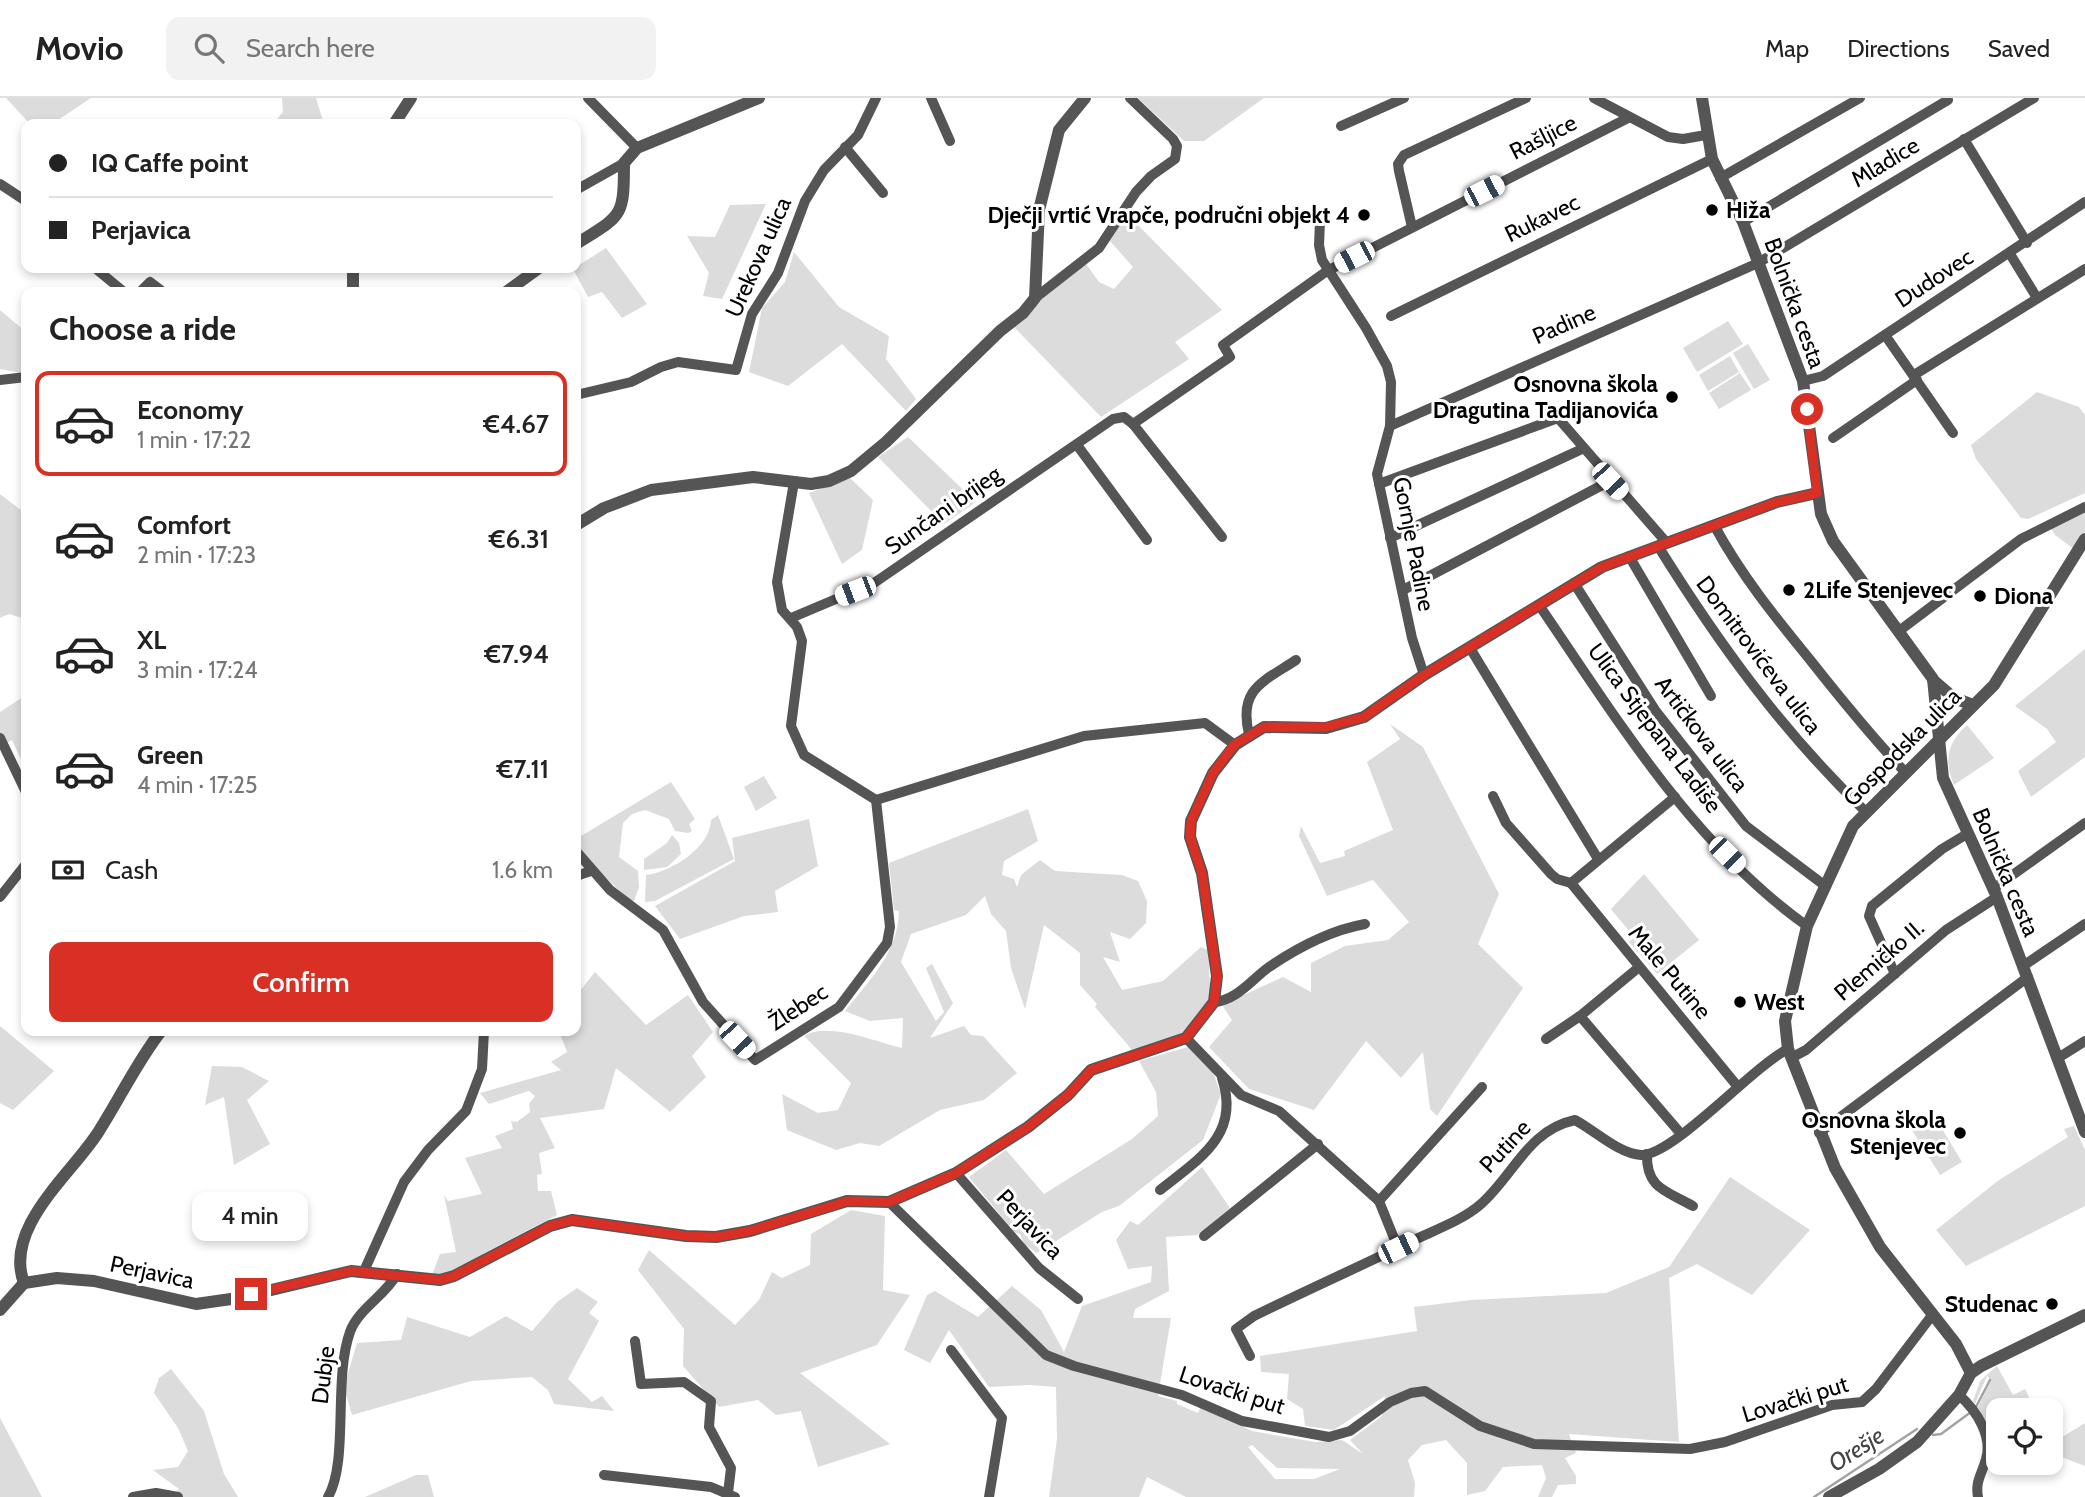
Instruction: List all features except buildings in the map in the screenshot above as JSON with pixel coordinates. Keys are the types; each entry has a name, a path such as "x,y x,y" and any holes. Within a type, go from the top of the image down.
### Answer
{"street":[{"path":"397,119 411,98"},
{"path":"588,98 637,148"},
{"path":"581,187 624,163 637,148 759,98"},
{"name":"Urekova ulica","path":"581,394 631,382 678,362 736,370 752,314 778,273 804,201 824,170 864,125 876,98"},
{"path":"931,98 950,141"},
{"path":"1035,298 1039,210 1059,130 1085,98"},
{"path":"581,522 604,508 651,490 701,481 753,477 811,484 829,481 851,471 936,396 1035,298 1099,248 1136,192 1151,176 1175,159 1177,146 1173,139 1130,98"},
{"path":"1341,126 1404,98"},
{"path":"1412,228 1398,164 1404,155 1526,98"},
{"path":"1594,98 1628,118 1675,139 1706,135"},
{"name":"Bolnička cesta","path":"1702,98 1712,159 1742,222 1802,381 1821,514 1833,541 1933,679 1940,770 1995,893 2085,1132"},
{"path":"1720,178 1860,98"},
{"name":"Mladice","path":"1758,263 2033,98"},
{"path":"1742,222 1948,100"},
{"name":"Rašljice","path":"1328,271 1628,118"},
{"path":"1964,139 2027,243"},
{"path":"845,147 883,193"},
{"name":"Rukavec","path":"1391,316 1712,159"},
{"path":"581,241 614,220 624,205 624,163"},
{"path":"0,184 21,198"},
{"name":"Dudovec","path":"1802,381 1823,376 2085,202"},
{"name":"Gornje Padine","path":"1320,222 1319,245 1328,271 1366,328 1387,366 1391,382 1390,426 1377,474 1412,638 1424,675"},
{"path":"2010,254 2037,298"},
{"name":"Padine","path":"1390,426 1758,263"},
{"path":"1833,438 1915,378 2085,269"},
{"path":"1222,537 1133,424 1230,357 1223,345 1328,271"},
{"path":"101,273 118,287"},
{"path":"513,287 532,273"},
{"path":"1885,335 1953,433"},
{"path":"0,380 21,378"},
{"name":"Sunčani brijeg","path":"791,618 874,583 1007,489 1116,417 1124,417 1133,424"},
{"name":"Domitrovićeva ulica","path":"1379,484 1558,418 1662,544 1687,594 1776,718 1805,752 1866,812"},
{"path":"1077,445 1147,540"},
{"path":"1390,538 1582,449"},
{"path":"1403,590 1610,481"},
{"path":"794,482 777,582 782,610 791,618 802,641 791,720 797,745 810,759 876,800 1043,747 1106,732 1205,723 1234,745"},
{"path":"1398,1248 1379,1201 1279,1111 1241,1095 1186,1038 1214,1002 1217,976 1202,873 1190,837 1191,821 1213,773 1234,745 1249,734 1275,725 1326,727 1357,720 1424,675 1574,583 1629,556 1777,502 1817,493"},
{"path":"1899,631 2021,539 2085,507"},
{"path":"1714,525 1738,568 1758,596 1876,742 1905,772"},
{"name":"Gospodska ulica","path":"1971,1373 1956,1344 1880,1247 1835,1168 1789,1054 1785,1033 1788,1000 1807,926 1853,826 1938,742 2011,662 2085,539"},
{"path":"1629,556 1711,696"},
{"name":"Artičkova ulica","path":"1574,583 1655,710 1746,826 1824,885"},
{"name":"Ulica Stjepana Ladiše","path":"1539,605 1675,797 1742,871 1807,926"},
{"path":"1469,648 1598,859"},
{"path":"1249,734 1244,709 1252,690 1296,660"},
{"path":"1933,679 1954,698 1973,705"},
{"path":"0,738 21,782"},
{"name":"Male Putine","path":"1493,796 1506,823 1556,879 1571,883 1738,1087"},
{"path":"1571,883 1675,797"},
{"name":"Žlebec","path":"581,858 610,890 663,930 703,1002 755,1060 847,1000 887,943 890,927 876,800"},
{"name":"Plemičko II.","path":"1789,1054 1806,1050 1947,930 2085,823"},
{"path":"1895,974 1869,916 1872,906 1942,849 1967,834"},
{"path":"0,897 21,870"},
{"path":"581,874 591,871"},
{"path":"1214,1002 1232,997 1267,968 1307,945 1365,924"},
{"path":"1819,1133 2085,924"},
{"path":"1546,1039 1580,1016 1638,968"},
{"path":"1580,1016 1681,1134"},
{"path":"0,1310 24,1283 20,1273 22,1252 30,1223 52,1189 97,1134 158,1036"},
{"path":"364,1271 404,1182 428,1150 466,1111 482,1069 484,1036"},
{"name":"Perjavica","path":"24,1283 57,1278 94,1282 196,1304 238,1298 321,1276 364,1271 440,1280 454,1276 550,1226 572,1220 686,1236 716,1237 750,1231 848,1201 889,1202 956,1173 1028,1127 1068,1095 1091,1070 1186,1038"},
{"path":"2058,1058 2085,1041"},
{"path":"1693,1206 1652,1182 1647,1171 1647,1154 1681,1134 1771,1058 1789,1054"},
{"path":"1160,1190 1208,1151 1217,1138 1226,1118 1227,1093 1221,1074"},
{"path":"1379,1201 1482,1087"},
{"name":"Putine","path":"1250,1356 1236,1329 1254,1316 1384,1257 1480,1205 1531,1146 1559,1124 1575,1120 1623,1149 1638,1155 1647,1154"},
{"path":"1204,1236 1318,1144"},
{"name":"Perjavica","path":"956,1173 1039,1268 1078,1299"},
{"name":"Lovački put","path":"889,1202 1046,1355 1074,1366 1182,1395 1242,1421 1329,1437 1350,1431 1390,1402 1411,1392 1425,1391 1480,1426 1534,1444 1690,1449 1725,1442 1819,1409 1862,1402 1933,1314"},
{"name":"Dubje","path":"328,1497 339,1449 338,1408 350,1332 356,1320 392,1284 397,1275"},
{"path":"1829,1497 1899,1456 1917,1442 1959,1395 1971,1373 2085,1315"},
{"path":"604,1475 711,1487 732,1495 731,1468 709,1427 711,1401 684,1382 641,1384 635,1341"},
{"path":"951,1350 1002,1418 989,1497"},
{"path":"1959,1395 1974,1410 1987,1436 1989,1449 1976,1485 1978,1497"},
{"path":"133,1497 156,1493 178,1497"}],"shaded area":[{"path":"6,98 91,98 60,119 25,119"},
{"path":"282,98 316,98 322,119 277,119 283,112"},
{"path":"1138,98 1264,98 1204,141 1184,141"},
{"path":"766,204 722,299 703,296 709,273 687,236 715,237 730,205"},
{"path":"1126,213 1222,310 1175,342 1189,359 1101,417 1014,327 1045,293 1084,261 1099,282 1114,289 1133,267 1110,241"},
{"path":"606,248 647,304 622,318 602,292 588,297 575,273 581,273 581,264"},
{"path":"794,252 839,307 889,336 886,359 916,399 906,411 842,344 788,386 749,372 762,308 785,282"},
{"path":"0,310 21,328 21,373 0,369"},
{"path":"1728,321 1743,344 1697,372 1683,348"},
{"path":"1748,344 1770,380 1754,389 1733,353"},
{"path":"1730,356 1739,372 1708,391 1699,375"},
{"path":"1740,373 1751,390 1719,409 1709,393"},
{"path":"2037,392 2079,407 2085,415 2085,493 2028,519 2021,518 1976,459 1971,445"},
{"path":"908,437 976,502 944,524 878,457"},
{"path":"850,478 873,500 862,550 842,564 809,493"},
{"path":"0,494 21,510 21,618 9,614 0,618"},
{"path":"2085,511 2085,531 2074,549 2055,535 2050,527"},
{"path":"2085,649 2085,757 2031,797 2018,771 2056,742 2047,729 2015,706"},
{"path":"21,698 21,759 12,740 0,747 0,712"},
{"path":"1390,724 1423,747 1499,894 1478,944 1523,988 1437,1116 1430,1109 1423,1052 1401,1078 1366,1041 1314,1110 1249,1089 1209,1047 1232,1020 1222,1005 1283,977 1311,992 1311,963 1345,946 1388,940 1409,922 1373,880 1327,896 1299,836 1301,826 1320,863 1345,856 1344,851 1393,830 1367,762 1400,739"},
{"path":"1967,725 1994,758 1954,785 1949,767 1949,752 1955,738"},
{"path":"764,776 777,798 756,811 744,787"},
{"path":"671,782 695,819 689,824 692,831 688,833 675,831 669,819 645,810 632,814 623,823 619,857 638,871 639,887 634,901 630,901 583,855 581,836"},
{"path":"1028,809 1038,841 1004,861 1002,875 1014,879 1017,887 1021,875 1040,860 1055,871 1122,875 1138,881 1147,901 1146,923 1130,939 1110,932 1120,962 1103,957 1122,990 1163,981 1201,947 1208,950 1211,1002 1185,1033 1133,1051 1080,985 1080,953 1044,925 1025,1009 1011,968 1006,931 991,914 985,896 966,915 911,934 901,962 936,1021 944,1012 926,968 932,964 953,1003 930,1038 964,1026 971,1035 983,1036 1017,1073 984,1100 940,1110 879,1146 860,1143 836,1150 787,1130 782,1094 818,1113 838,1110 851,1083 804,1036 814,1032 839,1032 902,1048 903,1018 870,1021 845,1011 873,977 894,940 899,911 894,910 889,863"},
{"path":"718,815 734,859 655,901 645,902 646,875 667,869 688,857 704,840 711,820"},
{"path":"809,819 818,866 775,891 778,912 744,916 680,939 655,906 735,861 732,838"},
{"path":"672,835 679,843 681,854 667,867 644,870 644,859 667,843"},
{"path":"1644,874 1699,940 1657,974 1629,942 1634,937 1611,909"},
{"path":"595,972 646,1025 688,995 713,1032 692,1056 706,1077 670,1112 616,1068 604,1109 540,1118 555,1148 539,1153 542,1174 537,1175 538,1191 551,1191 557,1215 486,1252 450,1275 432,1275 440,1254 456,1252 444,1195 448,1201 482,1194 465,1158 502,1148 495,1136 513,1129 511,1121 517,1122 530,1112 529,1104 535,1096 529,1091 489,1104 480,1093 561,1070 551,1062 567,1052 561,1036 581,1036 581,990"},
{"path":"0,1026 54,1071 13,1110 0,1103"},
{"path":"1188,1047 1212,1070 1221,1094 1203,1140 1119,1206 1102,1212 1037,1253 1024,1244 1020,1234 1014,1232 969,1177 1006,1150 1044,1194 1132,1139 1158,1116 1156,1092 1139,1061"},
{"path":"212,1066 242,1067 269,1081 247,1100 270,1144 234,1165 224,1097 205,1105"},
{"path":"1933,1114 1962,1162 1940,1175 1910,1127"},
{"path":"2074,1126 2085,1150 2085,1206 1966,1266 1936,1230 1999,1180 2068,1137 2064,1129"},
{"path":"1202,1167 1230,1208 1197,1235 1166,1237 1169,1291 1135,1309 1133,1318 1171,1318 1158,1396 1177,1401 1177,1404 1198,1413 1201,1406 1252,1431 1315,1442 1342,1440 1363,1454 1350,1440 1382,1416 1385,1396 1334,1430 1305,1426 1303,1409 1287,1399 1289,1374 1261,1372 1260,1356 1417,1331 1414,1307 1471,1300 1606,1293 1669,1267 1730,1177 1810,1230 1752,1295 1697,1264 1669,1278 1679,1442 1569,1434 1576,1453 1565,1458 1576,1476 1576,1484 1558,1485 1552,1497 1538,1497 1546,1478 1542,1465 1503,1467 1485,1491 1467,1495 1467,1463 1446,1440 1422,1445 1408,1460 1415,1483 1414,1497 1186,1497 1147,1477 1139,1497 1049,1497 1057,1439 1056,1387 989,1387 949,1330 930,1363 904,1350 927,1295 935,1291 978,1317 1012,1286 1041,1310 1064,1352 1082,1306 1151,1282 1152,1266 1128,1269 1116,1240 1130,1221 1138,1225","holes":["1252,1445 1277,1468 1340,1469 1314,1479 1275,1479 1248,1447"]},
{"path":"851,1210 885,1216 883,1290 910,1295 877,1345 800,1373 890,1444 818,1467 801,1411 776,1415 758,1400 719,1407 683,1366 684,1329 638,1270 649,1250 735,1325 759,1300 772,1272 782,1278 810,1265 811,1234"},
{"path":"577,1288 598,1302 589,1313 599,1321 568,1379 592,1402 602,1396 614,1411 554,1404 548,1390 532,1377 471,1381 352,1415 344,1387 357,1343 401,1340 407,1317 470,1337 506,1316 532,1331 557,1302"},
{"path":"1997,1366 2013,1395 2025,1389 2029,1398 1986,1398 1986,1428 1977,1409 1991,1381 1987,1376 1975,1404 1973,1401 1980,1381"},
{"path":"171,1369 204,1411 224,1474 238,1497 171,1497 179,1489 153,1470 178,1467 188,1451 178,1428 154,1393 159,1378"},
{"path":"0,1418 42,1497 0,1497"},
{"path":"2085,1423 2085,1466 2063,1458 2063,1436"},
{"path":"416,1475 428,1475 434,1497 365,1497"}],"waterway":[{"name":"Orešje","path":"1976,1407 1990,1380"},
{"name":"Orešje","path":"1933,1435 1941,1434 1971,1412"},
{"name":"Orešje","path":"1814,1497 1917,1429"}],"place":[{"name":"Hiža","path":"1712,210"},
{"name":"Dječji vrtić Vrapče, područni objekt 4","path":"1364,215"},
{"name":"Osnovna škola Dragutina Tadijanovića","path":"1672,397"},
{"name":"2Life Stenjevec","path":"1789,590"},
{"name":"Diona","path":"1980,596"},
{"name":"West","path":"1740,1002"},
{"name":"Osnovna škola Stenjevec","path":"1960,1133"},
{"name":"Studenac","path":"2052,1304"}],"route":[{"path":"251,1294 351,1271 440,1280 454,1276 497,1251 550,1226 572,1220 686,1236 716,1237 788,1221 848,1201 889,1202 956,1173 1028,1127 1068,1095 1091,1070 1186,1038 1214,1002 1217,976 1202,873 1190,837 1191,821 1213,773 1234,745 1264,727 1275,725 1317,728 1364,717 1424,675 1602,567 1777,502 1817,493 1807,409"}]}
